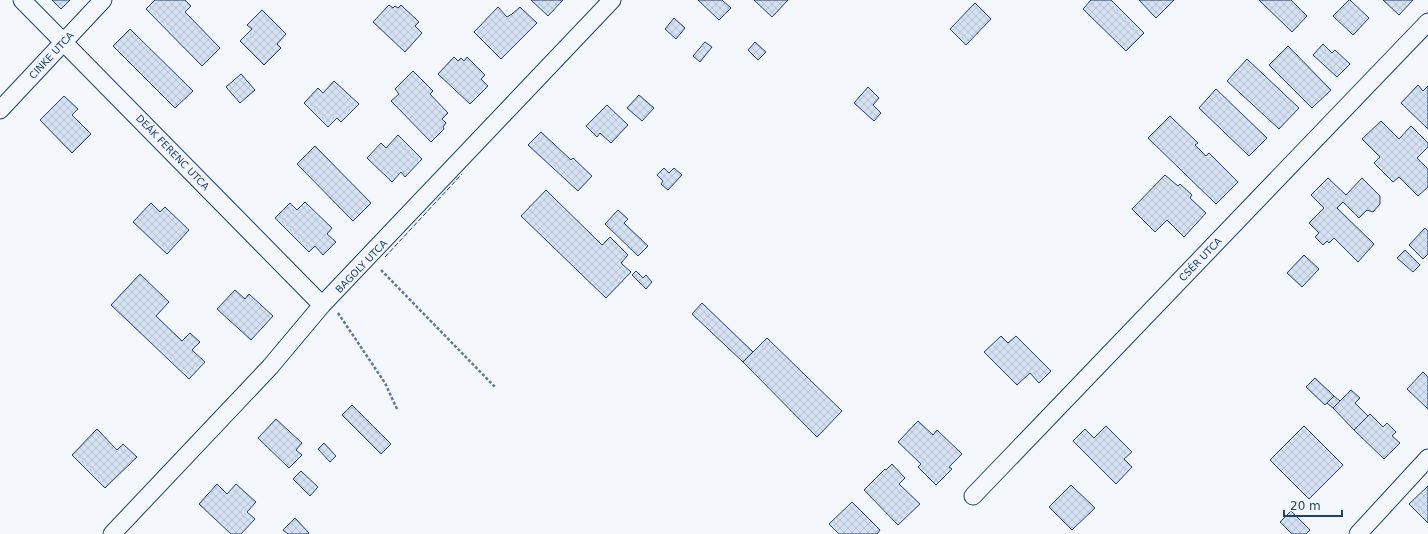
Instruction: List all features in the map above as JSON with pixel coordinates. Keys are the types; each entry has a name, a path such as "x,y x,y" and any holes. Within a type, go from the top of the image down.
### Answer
{"street":[{"name":"DEÁK FERENC UTCA","path":"22,0 325,302"},
{"name":"CINKE UTCA","path":"0,110 103,0"},
{"name":"BAGOLY UTCA","path":"112,534 270,367 325,302 612,0"},
{"name":"CSÉR UTCA","path":"973,496 1428,22"},
{"path":"1358,534 1428,458"}],"path":[{"path":"369,257 496,388"},
{"path":"325,302 361,346 384,383 397,409"}],"building":[{"path":"52,0 70,0 61,9"},
{"path":"155,0 185,0 191,6 185,12 220,48 202,66 146,9"},
{"path":"531,0 563,0 548,16"},
{"path":"698,0 722,0 731,8 719,20"},
{"path":"754,0 788,0 772,17"},
{"path":"1091,0 1111,0 1144,33 1126,51 1083,9"},
{"path":"1139,0 1174,0 1156,18"},
{"path":"1259,0 1291,0 1307,16 1292,32"},
{"path":"1349,0 1369,18 1353,35 1333,16"},
{"path":"1383,0 1413,0 1399,15"},
{"path":"975,3 991,19 966,45 950,29"},
{"path":"389,5 393,8 395,6 398,8 401,5 419,22 415,26 422,33 405,52 373,22"},
{"path":"498,7 507,17 520,7 537,23 501,59 474,32"},
{"path":"262,10 286,34 277,44 281,48 264,65 240,41 252,29 247,25"},
{"path":"674,18 685,28 676,39 665,29"},
{"path":"130,29 193,91 175,108 113,46"},
{"path":"705,42 712,47 700,62 693,56"},
{"path":"755,42 766,52 758,60 748,50"},
{"path":"1323,44 1332,53 1335,50 1350,64 1337,77 1313,55"},
{"path":"1288,46 1331,90 1312,108 1269,65"},
{"path":"454,57 458,61 461,58 464,61 467,57 485,75 481,79 488,86 470,104 438,74"},
{"path":"1247,59 1299,108 1279,129 1227,81"},
{"path":"413,71 433,91 430,94 448,113 442,119 446,123 443,127 444,129 431,142 391,101 399,94 395,89"},
{"path":"241,74 255,90 240,103 226,87"},
{"path":"334,81 359,104 341,122 337,118 328,127 304,103 318,88 323,93"},
{"path":"1418,85 1423,91 1428,86 1428,129 1401,103"},
{"path":"868,87 879,98 873,105 881,113 874,121 854,103"},
{"path":"1216,89 1267,138 1249,156 1199,108"},
{"path":"639,95 654,108 642,121 627,108"},
{"path":"64,96 78,109 72,115 91,134 72,153 40,120"},
{"path":"607,105 628,125 611,143 600,133 597,137 586,126"},
{"path":"1170,116 1198,143 1195,145 1206,156 1209,153 1238,182 1216,204 1148,138"},
{"path":"1381,121 1399,139 1411,126 1428,143 1428,147 1417,158 1428,169 1428,187 1418,196 1399,177 1393,182 1374,163 1380,157 1362,139"},
{"path":"541,132 571,160 573,158 592,176 578,191 528,145"},
{"path":"398,135 422,159 405,177 401,172 392,182 367,158 381,143 386,148"},
{"path":"315,146 371,203 353,221 297,164"},
{"path":"664,168 669,173 674,168 682,175 668,190 661,184 663,181 657,175"},
{"path":"1165,175 1178,186 1180,184 1192,195 1190,198 1206,213 1184,237 1167,220 1155,232 1132,209"},
{"path":"1328,178 1346,195 1362,178 1380,196 1380,204 1373,212 1367,210 1359,218 1343,202 1337,208 1374,244 1358,262 1334,238 1329,243 1327,241 1323,245 1315,237 1319,233 1309,223 1324,208 1311,195"},
{"path":"546,190 602,245 610,237 628,255 621,263 631,272 606,298 521,216"},
{"path":"305,202 332,228 327,234 336,242 323,255 315,246 309,252 275,218 290,203 297,210"},
{"path":"151,203 160,212 165,207 189,230 167,254 133,222"},
{"path":"618,210 628,219 624,223 648,246 638,256 605,224"},
{"path":"1425,228 1428,231 1428,254 1423,259 1409,245"},
{"path":"1405,250 1420,265 1413,272 1397,258"},
{"path":"1304,255 1319,269 1302,287 1287,273"},
{"path":"636,271 643,278 646,275 652,282 646,289 632,275"},
{"path":"140,274 169,302 156,316 182,341 190,333 200,342 192,350 205,362 189,379 111,305"},
{"path":"235,290 245,299 249,294 273,316 251,340 217,309"},
{"path":"702,303 753,352 743,362 692,314"},
{"path":"1001,336 1008,343 1016,336 1051,371 1039,383 1030,373 1017,385 984,352"},
{"path":"767,338 842,411 817,437 743,362"},
{"path":"1423,372 1428,377 1428,409 1407,389"},
{"path":"1315,378 1334,396 1325,405 1306,387"},
{"path":"1351,390 1360,398 1355,403 1368,416 1354,430 1333,408"},
{"path":"1334,396 1340,401 1333,408 1327,403"},
{"path":"352,405 391,444 381,454 342,415"},
{"path":"1370,414 1383,427 1387,423 1396,432 1392,436 1400,443 1384,459 1354,430"},
{"path":"276,419 302,443 296,450 302,455 289,468 258,438"},
{"path":"918,421 933,435 937,430 962,454 949,467 952,469 936,485 918,467 921,464 898,442"},
{"path":"1106,426 1132,452 1124,459 1132,467 1116,484 1073,441 1085,429 1094,438"},
{"path":"1304,426 1343,465 1309,499 1270,460"},
{"path":"97,429 117,450 123,444 137,457 105,488 72,455"},
{"path":"324,443 336,456 330,462 318,449"},
{"path":"892,464 905,478 899,484 920,504 898,525 864,490"},
{"path":"301,471 318,487 310,496 293,479"},
{"path":"217,484 227,494 236,484 256,502 247,512 255,519 241,534 231,534 199,504"},
{"path":"1071,485 1095,508 1072,530 1049,507"},
{"path":"1428,486 1428,523 1409,504"},
{"path":"852,502 880,530 877,534 839,534 829,524"},
{"path":"1291,511 1310,530 1306,534 1292,534 1280,522"},
{"path":"295,518 309,533 308,534 288,534 283,530"}],"fence":[{"path":"385,257 462,174"}]}
